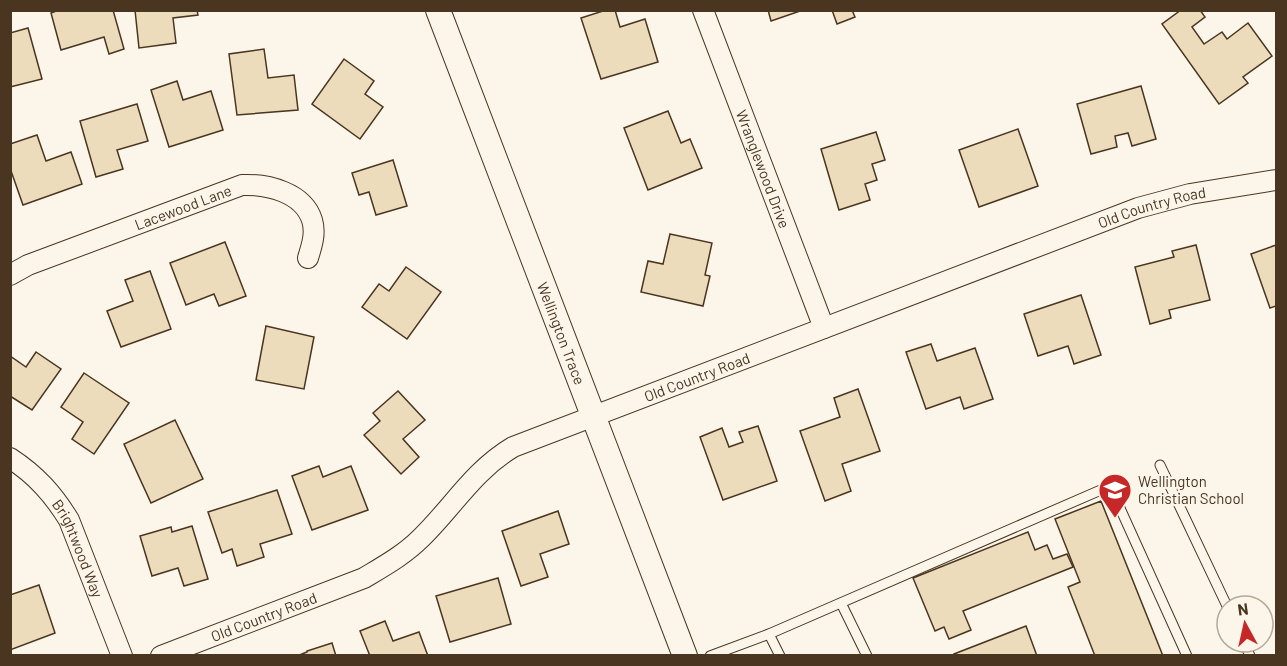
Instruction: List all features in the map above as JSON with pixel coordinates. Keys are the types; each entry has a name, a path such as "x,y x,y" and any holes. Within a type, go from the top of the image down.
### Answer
{"street":[{"name":"Wellington Trace","path":"438,10 685,656"},
{"name":"Wranglewood Drive","path":"703,10 824,328"},
{"name":"Old Country Road","path":"161,656 364,578 419,541 473,478 513,447 1138,208 1190,194 1276,180"},
{"name":"Lacewood Lane","path":"10,275 28,265 242,185 258,184 289,195 302,205 311,218 314,237 309,258"},
{"name":"Brightwood Way","path":"10,458 38,478 69,519 122,656"}],"lane":[{"path":"1160,465 1221,594"},
{"path":"710,656 769,634 1110,486 1187,656"},
{"path":"841,603 867,656"},
{"path":"769,634 780,656"}],"building":[{"path":"59,10 113,10 124,49 109,54 104,37 61,50 51,13"},
{"path":"135,10 197,10 198,15 173,18 176,43 139,48"},
{"path":"606,10 615,10 620,27 645,19 658,62 601,79 581,18"},
{"path":"768,10 803,10 771,21"},
{"path":"832,10 852,10 855,17 837,24"},
{"path":"1181,10 1200,10 1205,17 1192,27 1204,44 1222,32 1227,39 1248,23 1272,56 1243,77 1248,83 1219,104 1162,24"},
{"path":"28,28 42,79 10,87 10,33"},
{"path":"264,49 268,78 294,75 298,110 237,115 229,54"},
{"path":"344,59 374,81 365,94 383,107 360,139 312,104"},
{"path":"177,81 183,100 211,91 223,130 169,147 151,90"},
{"path":"1141,86 1156,139 1132,146 1128,133 1115,136 1117,147 1091,154 1077,104"},
{"path":"137,104 148,141 117,150 123,169 96,177 80,121"},
{"path":"668,111 681,143 690,139 702,168 648,190 624,128"},
{"path":"1018,129 1038,186 979,207 959,150"},
{"path":"876,132 885,160 872,164 877,180 865,184 870,200 839,210 821,149"},
{"path":"37,135 46,161 71,152 82,184 23,205 10,168 10,144"},
{"path":"393,160 407,206 376,215 369,192 359,195 352,173"},
{"path":"670,234 712,243 705,275 710,276 703,306 641,292 648,261 663,264"},
{"path":"225,242 246,296 219,306 214,294 186,305 170,263"},
{"path":"1196,245 1210,300 1169,310 1171,318 1150,324 1135,267 1174,257 1172,251"},
{"path":"1276,245 1276,306 1270,308 1251,254"},
{"path":"406,267 441,292 407,339 362,307 379,284 389,291"},
{"path":"150,271 171,329 121,347 107,311 133,301 125,280"},
{"path":"1081,295 1101,355 1074,364 1068,346 1038,356 1024,314"},
{"path":"266,326 314,337 304,389 256,380"},
{"path":"931,344 937,361 975,348 993,399 964,409 960,397 926,409 906,352"},
{"path":"36,352 61,369 32,410 10,396 10,356 26,367"},
{"path":"84,373 129,403 94,454 72,439 83,422 61,407"},
{"path":"858,389 880,451 842,464 851,491 825,501 800,431 840,417 834,398"},
{"path":"398,391 425,420 403,439 419,457 401,474 364,435 380,421 373,413"},
{"path":"175,420 203,479 151,503 124,444"},
{"path":"758,426 777,481 723,500 700,437 722,428 729,447 743,442 739,432"},
{"path":"319,466 323,477 351,466 368,510 312,530 292,476"},
{"path":"277,490 292,534 260,544 264,557 237,566 232,549 222,553 208,512"},
{"path":"1101,501 1163,656 1095,656 1068,587 1080,582 1055,519"},
{"path":"558,511 569,544 540,554 548,577 521,586 502,531"},
{"path":"192,526 208,579 184,586 178,568 152,576 140,536 171,527 172,532"},
{"path":"1028,532 1035,550 1047,545 1053,559 1067,554 1073,567 963,611 971,630 949,639 944,627 935,631 913,578"},
{"path":"498,578 511,624 450,642 436,596"},
{"path":"39,585 55,633 10,650 10,595"},
{"path":"385,621 393,641 419,632 428,656 370,656 360,631"},
{"path":"1026,626 1037,656 955,656 954,654"},
{"path":"332,643 336,656 297,656 307,651"}],"place":[{"name":"Wellington Christian School","path":"1115,519"}]}
